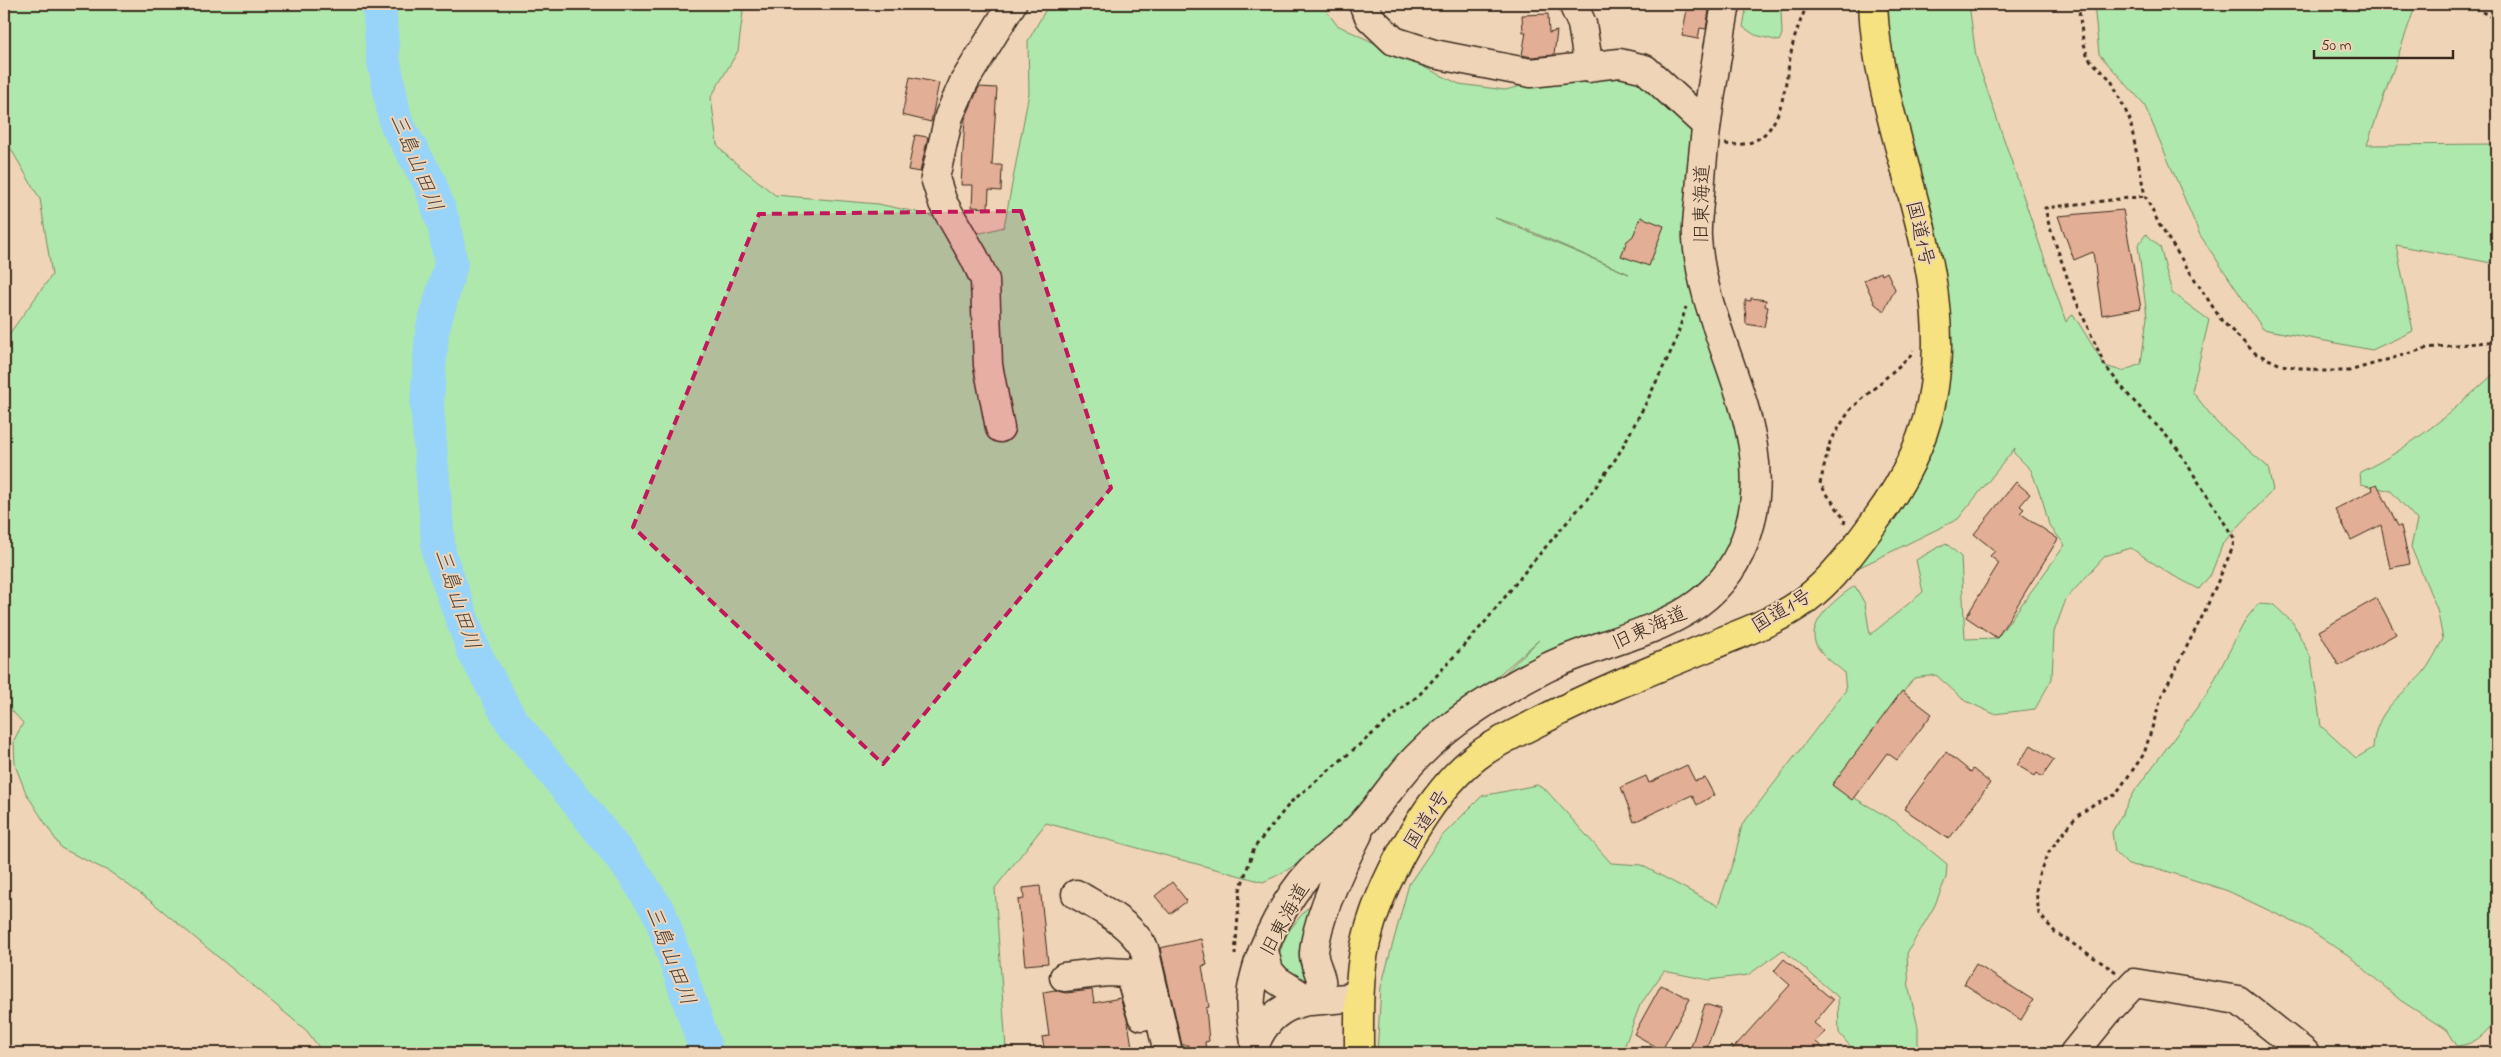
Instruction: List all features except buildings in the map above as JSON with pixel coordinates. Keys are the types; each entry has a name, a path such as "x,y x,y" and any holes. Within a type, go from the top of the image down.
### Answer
{"highway":[{"name":"国道1号","path":"1359,1053 1332,995 1365,948 1373,919 1385,888 1416,829 1450,783 1476,757 1505,739 1585,698 1760,625 1802,602 1838,570 1889,502 1909,467 1926,424 1934,389 1937,354 1934,301 1927,251 1882,76 1873,4"}],"street":[{"path":"1000,428 988,365 985,280 943,203 936,178 948,116 964,82 1012,4"},
{"path":"1364,4 1370,18 1394,41 1434,54 1531,73 1590,68 1620,63 1645,69 1704,133"},
{"path":"1573,4 1582,24 1590,68"},
{"name":"旧東海道","path":"1256,1048 1250,1007 1255,974 1290,898 1309,873 1365,821 1393,783 1418,756 1448,729 1489,699 1550,666 1647,631 1689,612 1720,582 1744,545 1753,514 1756,478 1748,420 1705,285 1697,238 1704,133 1726,4"},
{"path":"1332,995 1313,954 1326,907 1347,855 1365,821"},
{"path":"1290,898 1301,893 1316,892 1322,896 1326,907"},
{"path":"1076,894 1125,925 1137,936 1144,948 1168,1053"},
{"path":"1264,951 1270,971 1277,980 1332,995"},
{"path":"1064,977 1107,972 1129,973 1155,1053"},
{"path":"2074,1053 2108,1011 2134,983 2238,1000 2305,1053"},
{"path":"1256,1048 1262,1029 1271,1018 1293,1005 1332,995"}],"path":[{"path":"1704,133 1741,146 1761,136 1776,122 1785,93 1792,47 1807,4"},
{"path":"2078,4 2083,40 2088,58 2111,80 2130,120 2145,196 2160,226 2222,321 2255,353 2281,365 2321,372 2349,371 2427,348 2497,342"},
{"path":"2468,4 2497,20"},
{"path":"2134,983 2055,932 2039,914 2036,891 2039,874 2048,853 2076,817 2094,804 2116,795 2144,754 2162,695 2181,653 2204,613 2234,538 2175,445 2130,397 2105,366 2073,294 2048,225 2045,208 2145,196"},
{"path":"1235,961 1240,890 1254,848 1291,802 1420,694 1486,621 1531,564 1587,499 1617,457 1646,403 1674,343 1689,300 1705,285"},
{"path":"1844,528 1845,520 1820,484 1830,442 1850,410 1910,356 1914,349"}],"highlighted area":[{"path":"1021,211 1111,488 883,764 633,527 759,214"}],"green space":[{"path":"4,4 739,4 743,12 738,51 711,97 717,144 726,155 775,195 878,204 925,214 981,233 1004,227 1029,93 1028,41 1049,4 1321,4 1337,25 1459,84 1505,90 1620,63 1703,141 1702,264 1729,360 1748,496 1726,558 1658,621 1474,703 1539,640 1427,738 1331,837 1310,855 1287,870 1263,882 1046,823 995,888 1006,1049 1009,1053 323,1053 307,1031 152,902 110,872 61,848 26,793 15,765 14,740 23,723 4,702 4,341 52,275 40,199 4,137","holes":["1495,218 1514,224 1629,274"]},
{"path":"1747,4 1788,4 1781,11 1782,34 1779,41 1755,35 1743,27"},
{"path":"1877,4 1969,4 1976,57 2066,322 2073,314 2105,366 2122,371 2141,364 2147,317 2138,245 2146,234 2160,247 2172,293 2209,320 2192,391 2217,423 2268,467 2273,490 2223,543 2211,574 2199,589 2168,573 2131,548 2105,556 2066,599 2054,632 2052,679 2035,709 1994,714 1964,700 1936,675 1914,678 1832,785 1896,822 1947,864 1946,878 1934,907 1907,953 1909,990 1918,1027 1918,1053 1856,1053 1839,1033 1838,997 1783,950 1748,975 1709,980 1664,971 1640,1005 1622,1053 1377,1053 1381,987 1409,884 1441,837 1482,796 1537,785 1546,790 1611,863 1641,865 1718,906 1735,856 1742,825 1846,690 1844,672 1824,655 1815,642 1816,625 1820,617 1833,602 1855,586 1865,604 1870,635 1923,592 1916,560 1946,543 1961,557 1965,639 1997,638 2065,545 2049,525 2031,470 2014,453 2015,448 1958,519 1860,567 1935,416 1942,369"},
{"path":"2094,4 2416,4 2367,145 2497,144 2497,264 2396,245 2413,331 2372,350 2263,329 2200,235 2144,104 2099,54"},
{"path":"2497,373 2497,1019 2475,1041 2457,1046 2448,1031 2400,1000 2348,955 2308,929 2228,891 2160,869 2128,865 2115,852 2112,832 2136,789 2207,694 2246,619 2258,604 2274,605 2293,623 2311,658 2321,726 2356,758 2373,748 2375,735 2384,714 2397,698 2423,673 2443,639 2437,609 2411,547 2417,520 2391,491 2361,484 2360,472 2397,452 2431,428"},
{"path":"1307,908 1310,911 1302,936 1302,944 1310,976 1304,982 1288,977 1278,957 1287,933"}],"waterway":[{"name":"三島山田川","path":"379,4 383,57 396,123 429,181 444,224 451,264 432,332 427,405 439,554 474,652 512,722 635,875 660,914 707,1053"}]}
